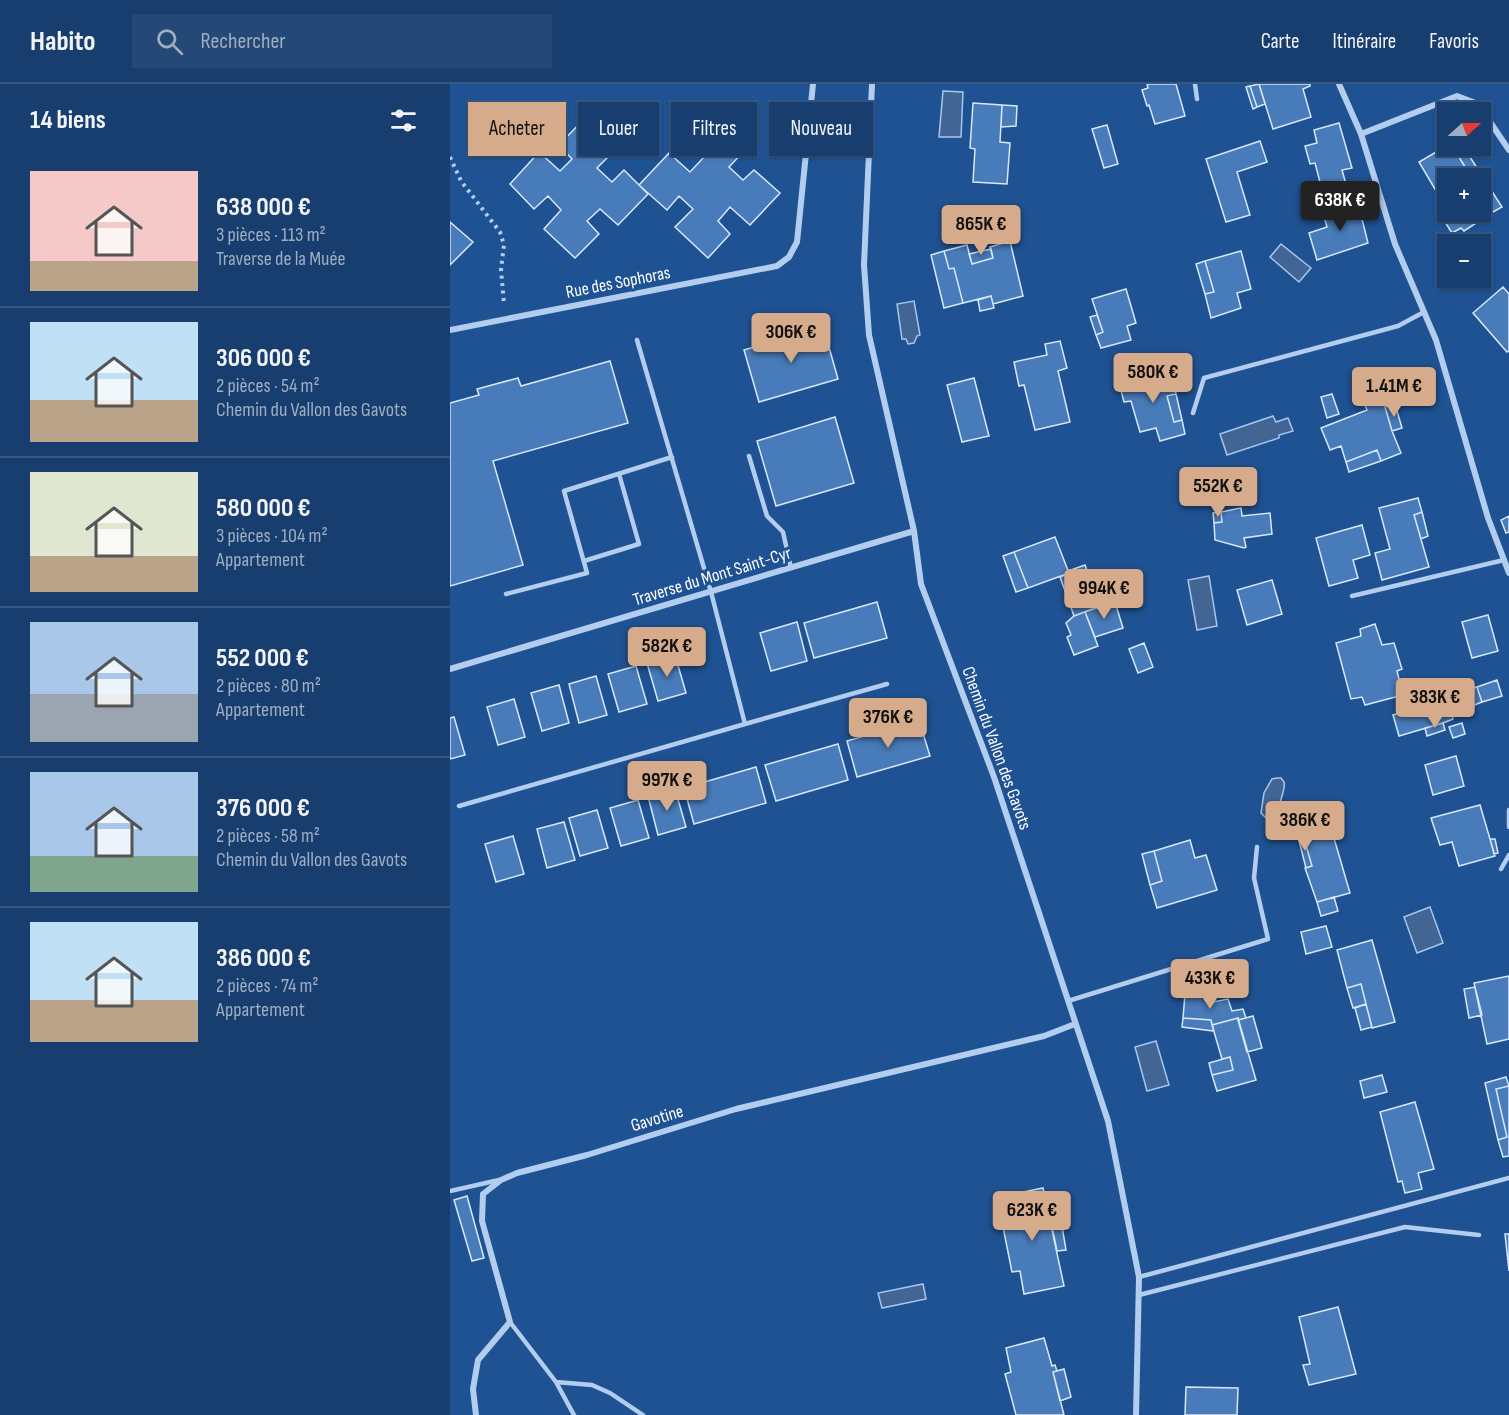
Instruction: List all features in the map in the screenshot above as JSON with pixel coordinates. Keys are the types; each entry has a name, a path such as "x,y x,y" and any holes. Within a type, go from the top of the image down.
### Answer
{"street":[{"name":"Rue des Sophoras","path":"450,330 777,266 789,257 797,242 813,84"},
{"name":"Chemin du Vallon des Gavots","path":"872,84 864,265 869,335 914,531 921,584 994,777 1107,1121 1140,1276 1136,1415"},
{"path":"1339,84 1361,134 1395,244 1436,340 1488,518 1509,573"},
{"path":"1361,134 1457,96 1478,105 1509,150"},
{"name":"Traverse du Mont Saint-Cyr","path":"450,669 914,531"},
{"name":"Gavotine","path":"510,1322 482,1221 483,1194 501,1180 517,1173 587,1155 736,1109 1044,1036 1075,1024"},
{"path":"476,1415 473,1389 478,1360 510,1322"}],"lane":[{"path":"1195,84 1197,99"},
{"path":"1193,413 1204,378 1398,326 1424,312"},
{"path":"637,340 711,592 745,724"},
{"path":"748,456 767,516 783,532 791,568"},
{"path":"506,594 587,573 564,491 672,457"},
{"path":"584,561 639,544 619,474"},
{"path":"1352,596 1504,560"},
{"path":"459,806 887,684"},
{"path":"1509,810 1509,827"},
{"path":"1068,1001 1268,939 1254,878 1257,847"},
{"path":"1501,869 1509,855"},
{"path":"1140,1276 1509,1178"},
{"path":"450,1191 501,1180"},
{"path":"1139,1295 1405,1227 1479,1235"},
{"path":"510,1322 556,1382 574,1415"},
{"path":"556,1382 592,1385 610,1393 643,1415"}],"path":[{"path":"450,157 461,181 500,232 504,245 501,269 506,319"}],"water":[{"path":"943,91 963,92 961,137 939,137"},
{"path":"1281,244 1311,268 1299,282 1270,257"},
{"path":"914,301 920,335 914,343 908,344 906,339 902,339 897,304"},
{"path":"1273,416 1276,422 1288,418 1293,431 1227,455 1220,434"},
{"path":"1209,576 1217,626 1197,630 1188,580"},
{"path":"1281,778 1284,785 1279,806 1275,815 1266,818 1261,813 1264,793 1272,779"},
{"path":"1430,907 1443,943 1417,953 1404,917"},
{"path":"1156,1041 1169,1085 1147,1091 1135,1047"},
{"path":"923,1284 926,1299 882,1308 878,1293"}],"building":[{"path":"1147,84 1176,84 1185,116 1155,124 1142,90 1148,88"},
{"path":"1259,84 1310,84 1303,89 1311,117 1273,129"},
{"path":"1259,84 1265,104 1257,107 1250,86"},
{"path":"1250,86 1257,107 1253,109 1246,87"},
{"path":"973,103 1002,105 1000,142 1010,143 1007,184 973,182 975,149 970,148"},
{"path":"1002,105 1017,106 1016,126 1001,127"},
{"path":"1339,123 1352,168 1342,170 1351,202 1312,214 1310,206 1306,207 1303,193 1314,190 1313,184 1320,182 1315,163 1310,164 1305,146 1317,143 1314,130"},
{"path":"578,125 578,156 609,156 597,168 612,182 624,170 648,194 618,225 600,209 587,221 599,234 575,258 544,229 561,210 548,196 534,209 510,184 535,156 543,156 560,171 572,159 566,153 566,138"},
{"path":"1107,125 1118,164 1104,168 1092,129"},
{"path":"1260,141 1267,162 1237,172 1250,215 1226,222 1206,159"},
{"path":"1437,151 1437,156 1458,156 1466,168 1437,168 1437,192 1419,162"},
{"path":"669,153 690,172 703,158 701,156 739,156 729,167 743,180 754,170 780,193 750,225 730,207 718,221 730,234 708,258 675,227 693,209 679,196 667,210 639,185"},
{"path":"1458,156 1469,156 1477,168 1466,168"},
{"path":"1491,190 1502,207 1493,212 1491,209"},
{"path":"1358,203 1368,243 1317,260 1309,233 1327,227 1323,213"},
{"path":"450,222 473,242 450,265"},
{"path":"1445,222 1478,222 1464,231 1461,228 1452,233"},
{"path":"1010,241 1023,296 993,304 991,296 963,303 954,268 949,269 944,251 967,245 972,264 993,258 990,247"},
{"path":"991,249 993,258 972,264 969,254"},
{"path":"944,251 949,269 954,268 963,303 944,308 931,255"},
{"path":"1241,251 1251,289 1237,293 1241,308 1211,318 1205,294 1214,292 1205,261"},
{"path":"1205,261 1214,292 1205,294 1196,264"},
{"path":"1503,287 1509,294 1509,351 1507,352 1473,313"},
{"path":"1126,289 1136,323 1127,326 1131,340 1101,348 1096,335 1103,332 1092,299"},
{"path":"991,296 994,308 980,311 978,300"},
{"path":"1097,315 1103,332 1096,335 1090,317"},
{"path":"823,326 838,379 759,402 744,350"},
{"path":"1060,341 1067,368 1058,371 1070,422 1035,430 1024,385 1019,386 1014,362 1047,355 1045,344"},
{"path":"610,361 628,423 493,461 523,565 450,586 450,403 479,395 477,389 518,378 521,386"},
{"path":"1170,370 1176,394 1167,396 1174,422 1182,420 1185,434 1160,441 1156,428 1140,432 1131,401 1124,402 1119,383"},
{"path":"974,378 989,436 962,442 947,385"},
{"path":"1390,391 1395,404 1385,407 1401,453 1381,461 1377,450 1346,462 1341,446 1330,450 1321,428 1367,410 1363,401"},
{"path":"1176,394 1182,420 1174,422 1167,396"},
{"path":"1332,394 1339,414 1327,418 1321,397"},
{"path":"1395,404 1402,428 1392,431 1385,407"},
{"path":"835,417 854,483 776,506 757,441"},
{"path":"1377,450 1381,461 1349,472 1346,462"},
{"path":"1418,498 1422,512 1414,515 1429,567 1382,580 1375,553 1390,549 1379,508"},
{"path":"1241,508 1242,516 1270,513 1272,534 1244,538 1246,547 1244,548 1215,540 1214,523 1222,522 1221,512"},
{"path":"1221,512 1222,522 1214,523 1213,513"},
{"path":"1422,512 1428,536 1421,539 1414,515"},
{"path":"1509,516 1509,532 1506,533 1501,520"},
{"path":"1362,525 1370,555 1353,560 1358,578 1329,586 1316,538"},
{"path":"1055,537 1069,573 1028,588 1014,552"},
{"path":"1014,552 1028,588 1016,592 1003,556"},
{"path":"1085,565 1100,606 1074,616 1060,577 1069,573 1068,571"},
{"path":"1272,580 1282,614 1247,625 1237,590"},
{"path":"877,602 887,638 814,658 804,623"},
{"path":"1115,602 1123,628 1095,637 1085,612"},
{"path":"1085,612 1098,646 1074,655 1067,637 1071,635 1066,623 1074,616"},
{"path":"1488,615 1498,651 1472,658 1462,622"},
{"path":"797,622 807,661 771,671 760,633"},
{"path":"1375,624 1382,645 1394,643 1402,669 1397,671 1403,695 1365,705 1362,697 1351,699 1336,643 1361,636 1360,629"},
{"path":"1144,643 1153,667 1138,673 1129,649"},
{"path":"675,655 686,693 658,701 647,663"},
{"path":"636,666 647,704 619,712 608,674"},
{"path":"596,676 607,715 579,723 569,684"},
{"path":"1497,680 1502,696 1482,702 1477,687"},
{"path":"559,685 569,723 542,731 531,693"},
{"path":"1477,687 1482,702 1472,706 1466,690"},
{"path":"1463,692 1469,710 1452,716 1453,719 1443,723 1399,736 1393,715"},
{"path":"514,699 525,737 498,745 487,707"},
{"path":"454,717 465,755 450,759 450,718"},
{"path":"919,720 930,756 857,777 847,741"},
{"path":"1443,723 1445,730 1427,736 1425,728"},
{"path":"1462,723 1465,734 1453,738 1449,727"},
{"path":"838,744 848,780 776,801 765,765"},
{"path":"1456,756 1464,786 1433,795 1425,765"},
{"path":"756,767 766,803 694,824 684,788"},
{"path":"675,789 686,827 658,835 648,796"},
{"path":"638,800 649,838 621,846 610,808"},
{"path":"1480,805 1495,856 1459,866 1452,842 1440,845 1431,818"},
{"path":"597,810 608,848 580,856 569,818"},
{"path":"1329,821 1350,893 1317,902 1305,868 1312,866 1301,828"},
{"path":"564,822 575,860 547,868 537,829"},
{"path":"1303,835 1312,866 1306,868 1298,837"},
{"path":"513,836 524,874 496,882 485,844"},
{"path":"1490,839 1495,839 1498,853 1494,854"},
{"path":"1190,840 1195,858 1206,855 1217,890 1157,908 1150,885 1162,881 1154,851"},
{"path":"1154,851 1162,881 1150,885 1142,854"},
{"path":"1334,897 1338,911 1321,916 1317,902"},
{"path":"1326,926 1332,947 1306,954 1301,932"},
{"path":"1372,940 1395,1022 1372,1028 1361,984 1347,988 1337,950"},
{"path":"1509,976 1509,1039 1487,1044 1474,983"},
{"path":"1361,984 1366,1004 1353,1008 1347,988"},
{"path":"1475,987 1482,1015 1469,1018 1464,989"},
{"path":"1185,994 1206,996 1208,1003 1228,999 1232,1011 1243,1009 1246,1018 1212,1025 1211,1020 1183,1018"},
{"path":"1366,1004 1372,1027 1361,1030 1355,1008"},
{"path":"1253,1016 1262,1048 1247,1052 1238,1020"},
{"path":"1183,1018 1211,1020 1214,1031 1182,1027"},
{"path":"1238,1018 1256,1080 1217,1091 1212,1075 1233,1070 1230,1057 1222,1059 1212,1025"},
{"path":"1230,1057 1233,1070 1212,1075 1209,1063"},
{"path":"1382,1075 1387,1092 1364,1098 1360,1081"},
{"path":"1506,1077 1509,1086 1496,1089 1507,1137 1498,1140 1485,1083"},
{"path":"1509,1086 1509,1156 1503,1157 1498,1140 1507,1137 1496,1089"},
{"path":"1415,1102 1434,1169 1418,1173 1422,1189 1405,1193 1402,1181 1398,1182 1380,1112"},
{"path":"1043,1188 1064,1286 1024,1294 1020,1271 1012,1272 1002,1222 1009,1220 1004,1196"},
{"path":"467,1196 484,1258 472,1261 454,1200"},
{"path":"1061,1220 1066,1250 1057,1251 1051,1222"},
{"path":"1505,1234 1509,1234 1509,1271"},
{"path":"1338,1307 1356,1374 1309,1385 1303,1365 1310,1364 1299,1317"},
{"path":"1044,1338 1052,1366 1055,1365 1057,1371 1053,1372 1064,1415 1016,1415 1005,1374 1011,1372 1006,1348"},
{"path":"1064,1369 1071,1397 1060,1401 1053,1372"},
{"path":"1186,1387 1238,1388 1237,1415 1185,1415"}]}
